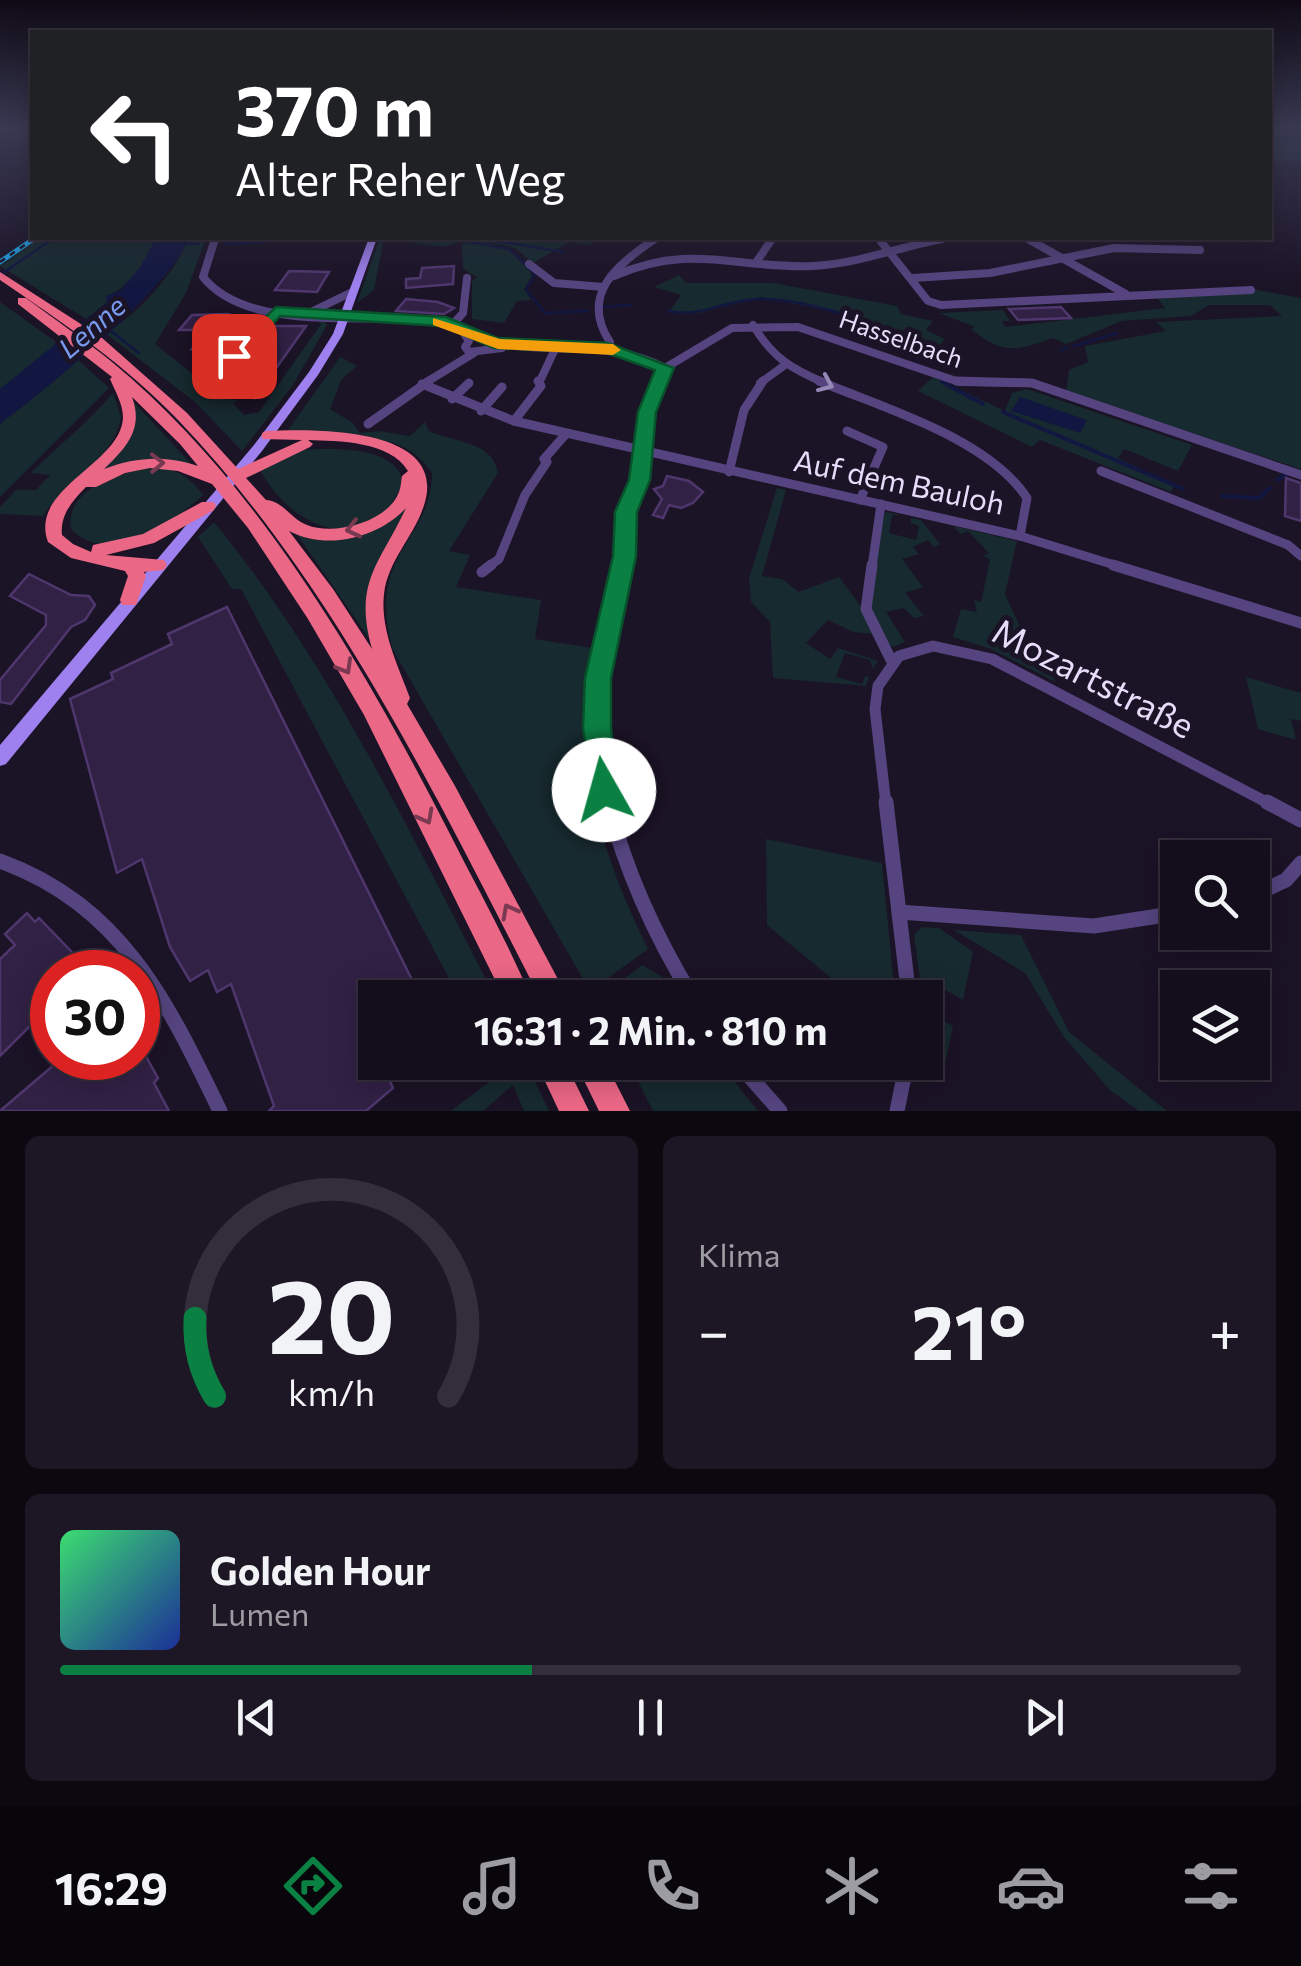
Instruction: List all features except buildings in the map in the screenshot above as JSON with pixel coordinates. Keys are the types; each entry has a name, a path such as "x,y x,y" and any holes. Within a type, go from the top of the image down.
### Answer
{"highway":[{"path":"0,275 76,323 226,480 330,602 410,726 545,980"},
{"path":"0,288 123,376 130,403 125,437 62,503 52,520 51,531 61,545 74,552 130,564 158,565"},
{"path":"268,436 283,428 389,446 408,456 420,473 417,503 392,545 375,594 382,651 410,726"},
{"path":"158,565 138,552 99,550 70,542 62,531 64,508 89,484 120,468 154,462 184,466 226,480 290,522 324,534 372,525 392,512 410,490 408,469 392,455 268,436"},
{"path":"226,480 274,454 305,444"},
{"path":"226,480 352,678 509,980"},
{"path":"99,550 148,539 208,506"},
{"path":"129,600 138,576 130,564"},
{"path":"559,1080 574,1111"},
{"path":"599,1080 615,1111"}],"main road":[{"path":"283,428 332,345 372,240"},
{"path":"0,758 226,480 268,436"}],"street":[{"path":"214,240 203,277 212,292 232,303 276,311 455,324 493,346"},
{"path":"614,276 615,265 653,240"},
{"path":"757,261 772,240"},
{"path":"880,240 928,301 941,306 1251,290"},
{"path":"608,348 594,309 604,287 614,276 656,258 681,254 819,266 929,240"},
{"path":"1031,240 1126,294"},
{"path":"913,278 990,273 1114,248 1200,250"},
{"path":"529,264 554,283 604,287"},
{"path":"455,324 463,313 467,278"},
{"path":"307,313 350,293"},
{"path":"223,363 239,354 276,311"},
{"path":"455,324 469,348"},
{"path":"753,325 785,365 933,430 1015,479 1028,498 1020,536"},
{"name":"Hasselbach","path":"665,368 712,337 753,325 788,325 825,333 960,382 1026,382 1301,474"},
{"path":"368,424 479,338"},
{"path":"514,422 541,386 537,380 556,347"},
{"path":"469,348 608,348 665,368 647,412 639,480 626,512 625,556 598,678 597,728 604,790 622,858 663,948 682,980"},
{"path":"729,472 744,411 762,379 785,365"},
{"path":"452,399 469,383"},
{"name":"Auf dem Bauloh","path":"422,384 514,422 1020,536 1301,624"},
{"path":"481,411 502,387"},
{"path":"846,430 883,446 860,500"},
{"path":"482,572 500,559 525,495 546,462 544,459 565,435"},
{"path":"1100,471 1288,546 1301,556"},
{"path":"882,504 866,609 892,662 881,676 875,708 907,980"},
{"name":"Mozartstraße","path":"892,662 910,650 936,644 978,652 1301,820"},
{"path":"0,861 68,892 106,922 164,1005 220,1111"},
{"path":"1270,888 1286,880 1301,864"},
{"path":"899,912 1094,926 1160,916"},
{"path":"753,1080 780,1111"},
{"path":"897,1111 904,1080"}],"green space":[{"path":"37,240 155,240 138,272 107,296 107,302 88,320 0,266"},
{"path":"187,240 205,240 186,293 155,344 195,376 208,365 217,369 203,375 212,384 219,382 215,385 231,400 238,400 233,403 244,415 259,412 321,324 316,319 327,325 293,385 242,451 195,402 105,333 130,316 154,292"},
{"path":"379,240 460,240 446,246 383,243 374,290 357,303"},
{"path":"474,240 506,249 521,259 532,276 524,289 531,300 517,301 504,323 472,319 472,281 477,277 463,269 462,244"},
{"path":"480,240 596,240 590,245 569,242 533,263 515,248"},
{"path":"679,275 686,283 774,283 897,306 901,314 933,321 926,330 945,339 939,346 917,343 906,334 831,311 761,297 699,313 669,312 681,295 654,287"},
{"path":"1253,289 1301,298 1301,469 1066,392 1069,370 1088,362 1085,346 1166,331 1156,322 1282,316 1270,305 1209,305 1191,316 1122,321 1066,344 1053,338 1010,348 992,343 971,329 975,327 939,313 1003,310 1010,321 1002,321 1005,327 1165,308 1155,295 1255,292"},
{"path":"0,302 59,344 0,389"},
{"path":"340,357 357,366 341,380 330,409 353,423 360,433 379,431 410,436 425,422 429,431 471,444 495,462 498,473 449,551 470,555 456,587 541,600 535,639 592,648 587,730 595,803 615,874 648,949 605,980 584,980 393,650 387,591 393,569 422,516 432,473 418,456 401,446 288,430"},
{"path":"77,359 109,388 0,497 0,424"},
{"path":"933,377 1005,411 1012,393 1027,389 1192,445 1178,471 1124,449 1118,458 1175,485 1171,492 1040,440 1032,447 918,391"},
{"path":"113,393 121,417 117,432 99,458 43,516 0,514 0,507 16,490 36,490 50,475 31,473"},
{"path":"133,401 192,465 144,460 91,480 132,431"},
{"path":"300,450 376,455 398,471 403,483 389,507 371,522 352,529 332,528 292,509 260,470"},
{"path":"149,467 180,473 203,495 158,528 121,542 103,544 86,540 71,529 71,515 85,493 109,479"},
{"path":"417,488 391,540 375,647 294,530 353,534"},
{"path":"777,488 786,490 762,576 782,579 799,592 839,577 863,609 873,634 853,632 828,620 806,643 830,659 838,648 878,661 873,669 870,660 845,653 836,677 862,684 865,676 869,677 866,686 773,678 770,622 751,602 749,578"},
{"path":"886,512 902,515 892,515 889,533 916,540 919,526 911,523 911,518 921,520 940,544 934,547 928,540 913,547 919,554 902,559 923,587 905,593 924,616 914,618 904,608 886,612 905,642 893,647 886,644 869,602 882,515"},
{"path":"214,522 294,632 400,813 486,980 450,980 241,589 232,589 198,537"},
{"path":"953,526 1017,541 1005,594 1026,640 1056,682 991,649 953,637 961,609 977,612 974,600 981,602 990,559 983,556 989,553 968,531 961,534"},
{"path":"1246,677 1301,693 1301,721 1291,719 1296,740 1258,729"},
{"path":"766,839 882,863 893,980 833,980 767,925"},
{"path":"922,927 939,928 973,952 963,1000 943,989 943,980 920,980 914,935"},
{"path":"954,930 1021,935 1069,1032 1167,1111 1139,1111 1110,1090 1064,1037 1025,973"},
{"path":"642,965 665,980 623,980"},
{"path":"943,1021 953,1026 943,1068"},
{"path":"492,1080 534,1080 549,1111 524,1111 513,1085 483,1111 451,1111"},
{"path":"638,1080 733,1080 758,1111 653,1111"}],"water":[{"name":"Lenne","path":"155,240 187,240 159,283 134,309 0,424 0,389 107,302 106,296 120,291"},
{"path":"1020,397 1087,420 1080,433 1011,411"}],"waterway":[{"path":"0,275 51,240"},
{"name":"Hasselbach","path":"457,240 509,249 535,274 526,290 545,313 588,311"},
{"path":"491,240 563,252"},
{"name":"Hasselbach","path":"225,244 265,242"},
{"name":"Hasselbach","path":"183,243 198,244"},
{"name":"Hasselbach","path":"668,311 692,312 760,299 797,303 905,336 917,347 917,361"},
{"name":"Hasselbach","path":"601,307 631,305"},
{"name":"Lenne","path":"107,328 139,353"},
{"path":"1074,346 1117,333"},
{"path":"1061,350 1067,348"},
{"name":"Hasselbach","path":"942,382 983,404"},
{"name":"Hasselbach","path":"1003,412 1183,489"},
{"name":"Hasselbach","path":"1277,480 1287,474"},
{"name":"Hasselbach","path":"1222,496 1259,498 1270,488"}],"railway":[{"path":"0,262 32,240"}],"slow traffic":[{"path":"439,321 498,344 613,350"}],"route":[{"path":"234,356 276,311 446,322 494,343 608,348 662,364 667,372 647,412 637,470 639,480 625,518 625,556 598,678 597,728 604,790"}]}
